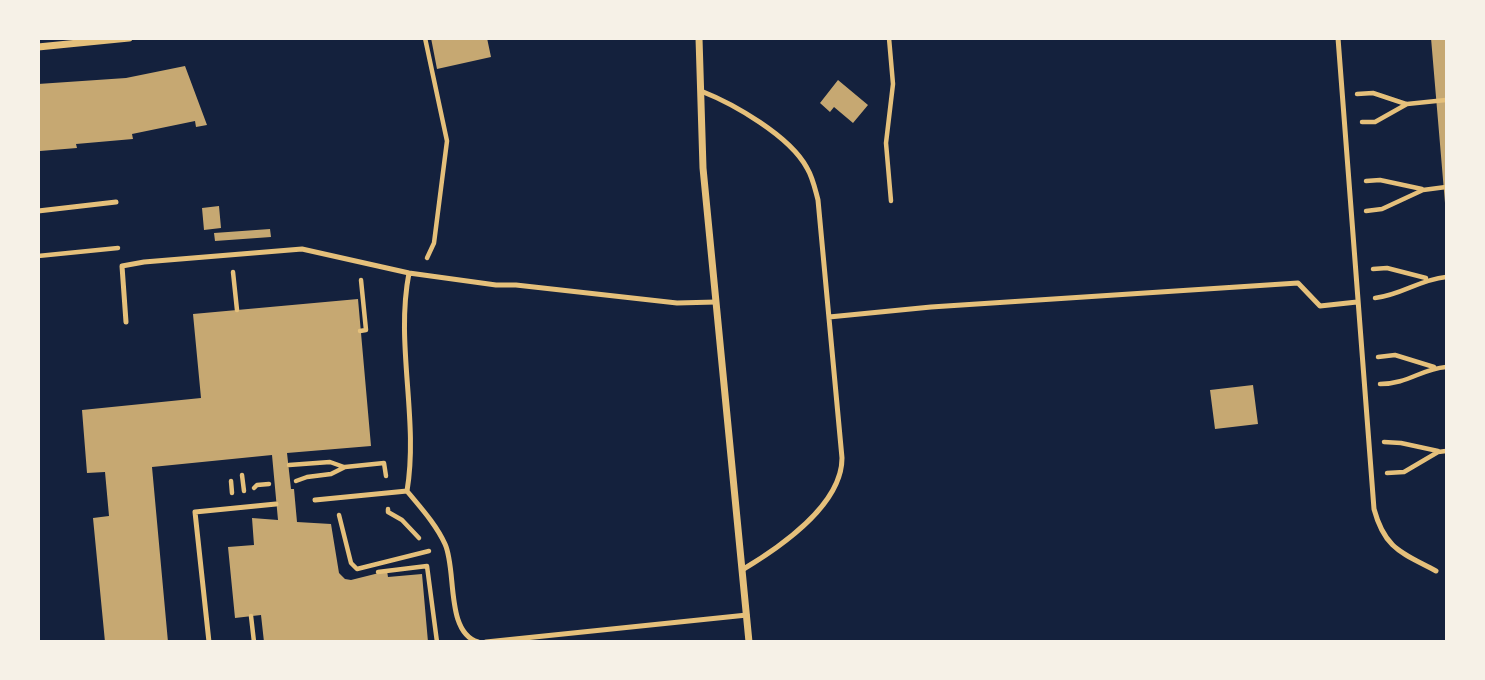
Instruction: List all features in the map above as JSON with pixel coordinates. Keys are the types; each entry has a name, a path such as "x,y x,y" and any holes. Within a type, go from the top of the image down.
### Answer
{"street":[{"path":"38,47 129,38"},
{"path":"701,40 703,168 749,642"}],"lane":[{"path":"1338,38 1372,495 1377,521 1387,541 1402,555 1436,571"},
{"path":"701,92 727,101 750,115 793,151 808,170 818,200 842,458 840,475 820,506 798,532 742,570"},
{"path":"38,211 116,202"},
{"path":"126,322 122,266 302,249 409,273 496,285 677,303 716,302"},
{"path":"409,273 404,310 411,458 407,491 446,545 451,564 457,620 473,641"},
{"path":"829,317 931,307 1298,283 1320,306 1357,302"},
{"path":"315,500 407,491"},
{"path":"209,642 195,512 276,504"},
{"path":"485,642 747,615"}],"path":[{"path":"419,274 434,243 447,141 425,38"},
{"path":"888,38 893,84 886,144 891,201"},
{"path":"1352,95 1373,93 1407,104 1447,100"},
{"path":"1354,123 1375,122 1407,104"},
{"path":"1360,182 1380,180 1423,190"},
{"path":"1362,212 1382,209 1423,190 1447,187"},
{"path":"38,256 126,247"},
{"path":"1367,269 1387,268 1427,279"},
{"path":"232,272 237,310"},
{"path":"1370,299 1389,297 1427,279 1447,276"},
{"path":"360,331 366,330 361,280"},
{"path":"1374,357 1395,355 1435,368"},
{"path":"1376,384 1397,384 1435,368 1447,367"},
{"path":"1381,442 1401,443 1438,452"},
{"path":"289,465 330,462 345,467"},
{"path":"296,481 331,474 345,467 384,463 388,512 402,520 426,551"},
{"path":"242,475 243,488"},
{"path":"231,481 232,493"},
{"path":"257,485 270,484"},
{"path":"344,514 337,515 351,563 357,569 414,555"},
{"path":"376,566 378,573 391,569 427,566 437,642"},
{"path":"251,616 254,642"}],"building":[{"path":"431,38 487,38 491,57 437,69"},
{"path":"1431,38 1446,38 1446,203 1445,203"},
{"path":"185,66 207,125 196,127 195,121 132,134 133,139 76,144 77,148 40,151 38,84 126,78"},
{"path":"838,80 868,105 853,123 834,107 830,112 820,103"},
{"path":"219,206 221,228 204,230 202,208"},
{"path":"270,229 271,237 215,241 214,233"},
{"path":"358,299 371,446 287,453 297,522 331,524 339,573 345,579 351,580 387,571 388,577 422,574 428,642 264,642 261,615 235,618 228,547 254,545 252,518 278,520 272,455 152,467 168,642 105,642 93,518 109,516 105,472 87,473 82,410 201,398 193,314"},
{"path":"1253,385 1258,424 1215,429 1210,390"}]}
